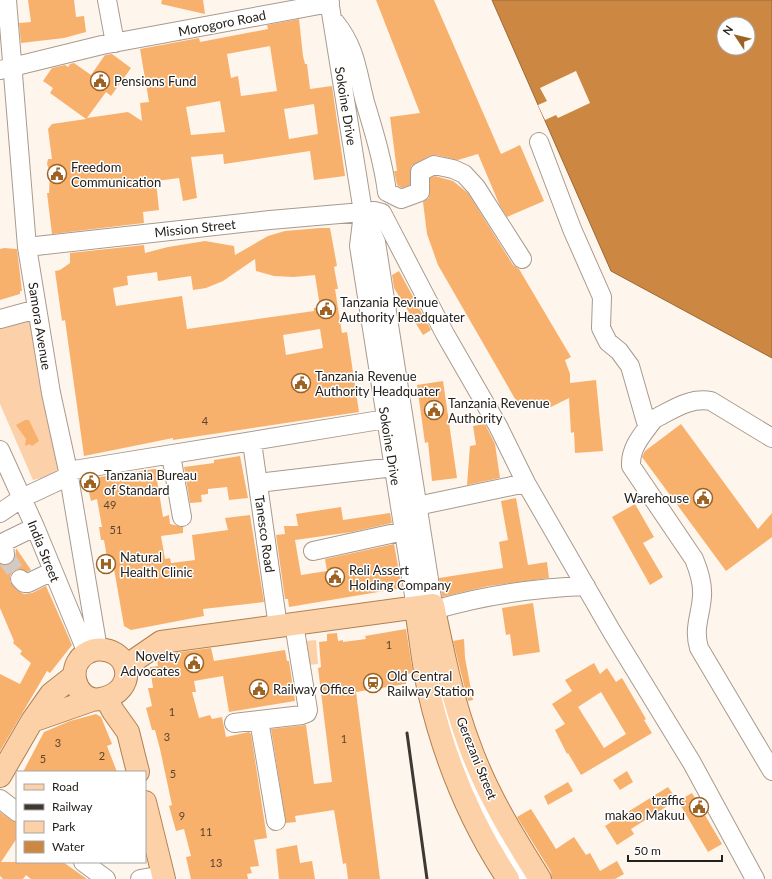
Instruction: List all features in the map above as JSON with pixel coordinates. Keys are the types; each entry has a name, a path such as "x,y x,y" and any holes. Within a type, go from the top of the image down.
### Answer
{"main road":[{"path":"126,666 161,642 427,607"},
{"name":"Gerezani Street","path":"427,607 429,691 449,759 464,797 508,879"},
{"name":"Gerezani Street","path":"427,607 469,745 506,825 540,879"},
{"path":"32,721 106,696 128,673 126,666 112,652 92,651 76,664 74,676 79,690 106,696 128,732 138,771"},
{"path":"0,776 32,721 51,694 74,676"},
{"path":"146,806 163,877"}],"street":[{"path":"107,0 115,44"},
{"name":"Samora Avenue","path":"5,2 7,68 27,248 51,393 69,474 92,651"},
{"path":"330,7 346,36 354,57 383,164 387,192 401,199 420,192 420,172 434,165 453,169 464,174 476,187 522,259"},
{"name":"Morogoro Road","path":"7,68 115,44 330,7"},
{"name":"Sokoine Drive","path":"330,7 363,212 376,242 417,506 427,607"},
{"path":"539,142 572,229 602,297 601,328 608,342 619,351 630,366 646,422 694,400 701,399 711,401 772,438"},
{"name":"Mission Street","path":"27,248 247,222 374,211 382,213 445,334 498,426 526,483"},
{"name":"Sokoine Drive","path":"363,212 359,246 404,531 427,607"},
{"path":"0,319 37,309"},
{"path":"0,513 22,498 69,474 171,455 386,419"},
{"path":"654,419 634,447 631,456 631,466 694,559 701,575 696,636 699,648 772,771"},
{"name":"Tanesco Road","path":"252,442 258,483 286,625 308,710 307,713 302,715 259,720"},
{"name":"India Street","path":"0,450 35,528 52,571 92,651"},
{"path":"171,455 182,516"},
{"path":"258,483 394,467"},
{"path":"417,506 526,483 612,632 692,763 755,879"},
{"path":"3,548 6,541 35,528"},
{"path":"313,551 404,531"},
{"path":"20,579 24,583 28,583 52,571"},
{"path":"524,879 490,825 470,783 455,746 436,668 427,607 508,593 586,586"},
{"path":"234,723 259,720 276,821"},
{"path":"0,799 16,811"},
{"path":"84,863 106,879"},
{"path":"140,879 163,877"}],"green space":[{"path":"31,315 61,473 33,480 0,404 0,323"},
{"path":"316,640 318,664 307,665 305,641"}],"water":[{"path":"492,0 772,0 772,358 611,271"}],"pier":[{"path":"576,71 590,103 558,118 556,115 545,120 538,105 547,101 540,88"}],"building":[{"path":"28,0 74,0 76,17 84,16 86,32 64,38 21,43 19,23 31,22"},
{"path":"162,0 203,0 205,14 161,4"},
{"path":"376,0 434,0 501,154 520,145 544,201 507,217 500,206 478,154 458,160 436,155 429,156 411,166 410,185 402,188 397,185 394,171 397,171 390,117 420,113"},
{"path":"299,19 303,56 305,64 307,64 310,89 332,86 345,176 314,180 310,151 224,164 223,154 191,157 197,198 183,201 179,178 156,181 159,210 143,212 144,223 52,234 47,193 49,193 50,173 47,164 48,159 52,159 48,129 52,124 86,119 50,93 53,88 43,81 52,68 65,65 68,67 70,64 74,63 91,75 105,55 112,54 131,68 111,96 106,92 87,118 128,112 142,121 140,103 149,102 140,49 199,38 200,42 268,29 267,25","holes":["270,46 277,91 241,96 238,76 231,78 227,54","220,101 225,132 191,135 186,107","314,104 318,134 289,139 284,109"]},
{"path":"435,176 453,181 468,193 513,265 519,269 571,357 565,360 570,374 570,383 596,380 603,451 575,453 574,432 571,433 569,398 549,408 529,406 523,401 518,404 438,265 427,234 423,202 429,198 430,178"},
{"path":"330,228 337,266 334,267 338,289 335,289 342,333 347,332 359,412 173,440 173,438 84,456 65,320 62,321 55,271 60,270 70,263 70,253 144,245 145,253 168,247 205,241 234,246 235,255 268,236 285,231","holes":["255,259 256,271 274,276 294,277 315,275 320,307 314,308 314,311 187,329 182,296 116,306 113,288 128,285 127,276 157,272 158,281 191,276 193,290 206,288 223,281","320,329 323,348 286,355 283,335"]},
{"path":"0,249 17,249 22,291 20,291 20,294 0,300"},
{"path":"399,271 431,330 423,335 394,288 392,275"},
{"path":"443,381 457,478 432,481 428,442 425,443 417,385"},
{"path":"25,420 29,420 39,441 32,446 30,444 25,446 26,439 16,425"},
{"name":"Tanzania Revenue Authority","path":"485,424 495,444 500,478 467,485 470,446 476,445 473,426"},
{"name":"Warehouse","path":"681,424 758,529 772,513 772,537 726,571 642,457 645,451"},
{"path":"240,456 248,498 229,500 227,487 208,489 208,494 201,495 202,502 190,503 184,467 214,463 214,460"},
{"path":"163,469 165,479 157,480 163,517 169,515 170,524 183,527 183,533 161,536 165,559 170,558 171,563 195,560 192,535 228,530 225,518 250,515 264,602 203,609 204,616 131,630 124,626 114,569 109,569 104,540 101,540 99,527 102,527 97,499 91,501 86,479"},
{"path":"516,498 528,565 547,562 549,578 489,586 442,597 439,578 503,568 499,542 508,540 501,501"},
{"path":"635,504 654,537 643,543 663,577 650,585 612,517"},
{"path":"341,507 343,520 390,513 392,523 352,532 295,540 301,575 327,571 325,559 394,544 402,588 289,607 288,599 285,599 276,535 285,534 284,526 298,526 296,514"},
{"path":"16,548 31,570 27,572 18,569 13,571 10,576 10,582 17,590 24,594 32,593 46,586 72,645 50,673 47,671 0,751 0,674 20,684 31,663 20,654 22,651 13,643 14,641 0,608 0,564 6,565 15,559"},
{"path":"533,603 540,652 513,656 510,634 506,635 502,608"},
{"path":"406,629 413,673 405,674 406,684 356,692 380,879 348,879 346,863 343,864 334,810 295,816 296,822 286,823 271,729 306,725 314,784 332,782 318,668 321,667 319,642 327,641 327,634 337,633 338,641 343,640 343,642 366,639 365,636"},
{"path":"464,639 465,658 473,700 468,701 453,641"},
{"path":"211,648 214,661 285,650 287,661 289,661 295,701 229,712 223,676 194,681 196,692 192,692 199,718 210,715 212,719 222,717 226,737 249,732 251,734 267,838 254,840 259,866 250,867 252,873 247,874 248,879 191,879 186,857 191,856 184,829 176,831 169,806 172,805 160,749 155,730 152,730 146,708 152,706 148,688 153,688 150,667 158,666 157,660 166,654"},
{"path":"594,663 600,674 607,668 616,682 622,678 646,719 644,720 652,733 581,775 568,753 567,754 555,730 565,724 552,704 572,691 565,680","holes":["601,692 626,734 604,748 578,707"]},
{"path":"96,714 101,717 112,744 107,746 117,771 24,771 44,732 70,721"},
{"path":"627,771 633,782 620,790 613,780"},
{"path":"568,782 573,791 548,805 544,796"},
{"path":"668,787 677,800 631,829 634,834 617,845 605,826"},
{"path":"692,793 722,844 708,852 678,801"},
{"path":"531,809 556,849 574,837 586,855 590,853 600,871 617,861 624,874 615,879 552,879 551,872 517,817"},
{"path":"0,812 16,822 16,840 1,862 64,863 87,879 31,879 26,875 23,879 3,879 0,876"},
{"path":"297,845 300,863 312,861 315,879 279,879 276,849"}],"tunnel":[{"path":"5,555 20,579"}],"railway":[{"path":"407,733 427,879"}],"place":[{"name":"Pensions Fund","path":"100,81"},
{"name":"Freedom Communication","path":"57,174"},
{"name":"Tanzania Revinue Authority Headquater","path":"326,309"},
{"name":"Tanzania Revenue Authority Headquater","path":"301,383"},
{"name":"Tanzania Revenue Authority","path":"434,410"},
{"name":"Tanzania Bureau of Standard","path":"90,482"},
{"name":"Warehouse","path":"703,498"},
{"name":"Natural Health Clinic","path":"106,564"},
{"name":"Reli Assert Holding Company","path":"335,577"},
{"name":"Novelty Advocates","path":"194,663"},
{"name":"Old Central Railway Station","path":"373,683"},
{"name":"Railway Office","path":"259,689"},
{"name":"traffic makao Makuu","path":"699,807"}]}
